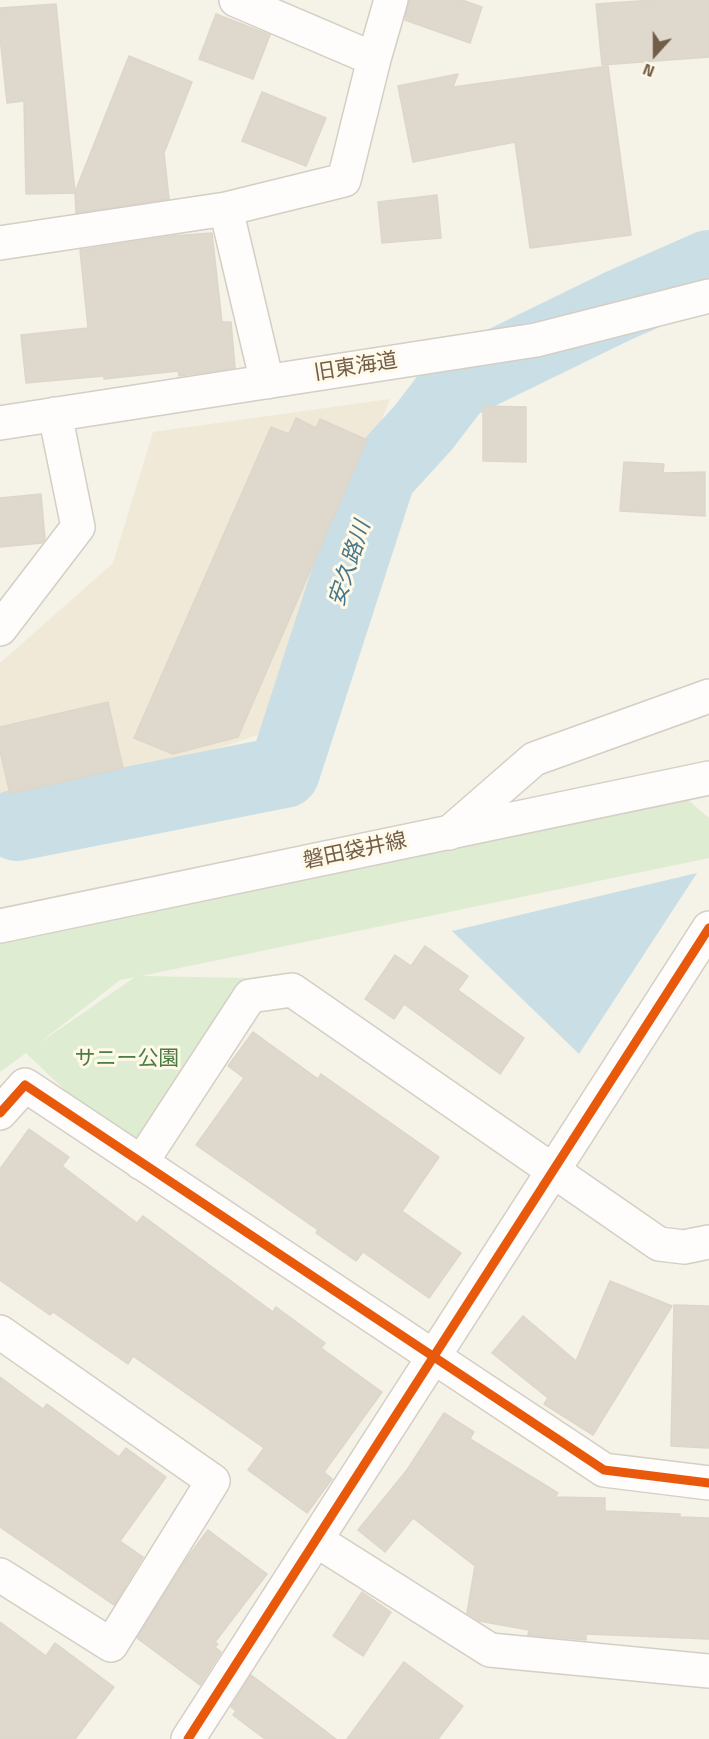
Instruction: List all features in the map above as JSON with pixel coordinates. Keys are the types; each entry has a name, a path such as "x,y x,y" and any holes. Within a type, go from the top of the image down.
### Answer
{"street":[{"path":"236,0 374,59"},
{"path":"0,243 226,209 344,180 391,0"},
{"path":"226,209 267,382"},
{"name":"旧東海道","path":"0,423 536,340 709,296"},
{"path":"0,629 78,527 55,414"},
{"path":"448,833 534,759 709,696"},
{"name":"磐田袋井線","path":"0,926 709,778"},
{"path":"188,1739 709,928"},
{"path":"141,1163 250,996 292,990 659,1244 684,1247 709,1242"},
{"path":"0,1113 25,1085 604,1470 709,1483"},
{"path":"0,1332 213,1481 111,1645 0,1575"},
{"path":"316,1540 490,1650 709,1671"}],"shaded area":[{"path":"390,399 258,735 0,820 0,663 113,563 153,432"},
{"path":"697,873 579,1054 452,931"}],"green space":[{"name":"サニー公園","path":"672,786 709,818 709,858 141,976 247,978 141,1163 26,1053 0,1072 0,939","holes":["135,977 38,1044 120,980"]}],"building":[{"path":"409,0 462,0 482,7 470,43 405,20"},
{"path":"653,0 709,0 709,57 602,65 596,4"},
{"path":"56,4 75,192 129,56 192,82 164,153 169,199 76,213 75,193 26,194 24,101 7,103 0,37 0,8"},
{"path":"216,14 270,35 253,79 199,59"},
{"path":"608,66 631,235 530,248 515,142 413,162 398,86 458,74 453,87"},
{"path":"262,92 326,118 306,166 242,141"},
{"path":"437,195 441,238 382,243 378,202"},
{"path":"212,233 222,322 231,322 235,368 179,376 178,371 104,379 104,376 26,383 21,335 88,328 80,250 172,236"},
{"path":"483,406 526,407 526,462 483,461"},
{"path":"296,418 316,428 320,419 367,440 238,737 173,754 134,738 271,427 289,434"},
{"path":"624,462 664,464 663,473 705,472 705,516 620,511"},
{"path":"41,494 45,539 42,543 0,547 0,498"},
{"path":"108,702 123,768 10,794 0,751 0,727"},
{"path":"425,946 468,976 458,990 524,1038 500,1074 404,1004 394,1019 365,999 395,955 411,966"},
{"path":"253,1032 318,1079 321,1074 439,1157 402,1211 461,1253 429,1298 363,1252 356,1261 316,1233 318,1230 196,1145 244,1078 228,1066"},
{"path":"29,1129 69,1157 62,1166 137,1223 143,1216 273,1312 276,1307 325,1343 321,1348 382,1392 324,1472 332,1479 307,1513 248,1470 264,1448 133,1356 128,1364 53,1312 50,1315 0,1280 0,1169"},
{"path":"610,1281 672,1306 593,1435 544,1404 548,1398 492,1353 523,1316 576,1361"},
{"path":"674,1305 709,1306 709,1448 671,1446"},
{"path":"0,1377 43,1409 47,1404 119,1457 126,1448 166,1477 120,1541 143,1557 114,1605 0,1527"},
{"path":"444,1413 474,1432 470,1439 558,1493 555,1497 605,1498 605,1511 680,1514 680,1517 709,1518 709,1639 586,1634 586,1640 528,1635 529,1630 479,1621 467,1613 475,1566 413,1518 385,1552 358,1530 407,1470"},
{"path":"208,1530 267,1574 215,1642 218,1644 215,1647 221,1652 200,1685 137,1638 187,1558"},
{"path":"362,1592 391,1612 363,1656 333,1636"},
{"path":"0,1622 46,1656 55,1643 114,1687 75,1739 0,1739"},
{"path":"404,1662 463,1706 438,1739 347,1739"},
{"path":"251,1675 336,1739 265,1739 233,1715 236,1711 231,1707"}],"waterway":[{"name":"安久路川","path":"17,825 284,772 380,475 423,428 456,385 618,306 709,266"}],"cycle path":[{"path":"188,1739 709,928"},
{"path":"0,1113 25,1085 604,1470 709,1483"}]}
